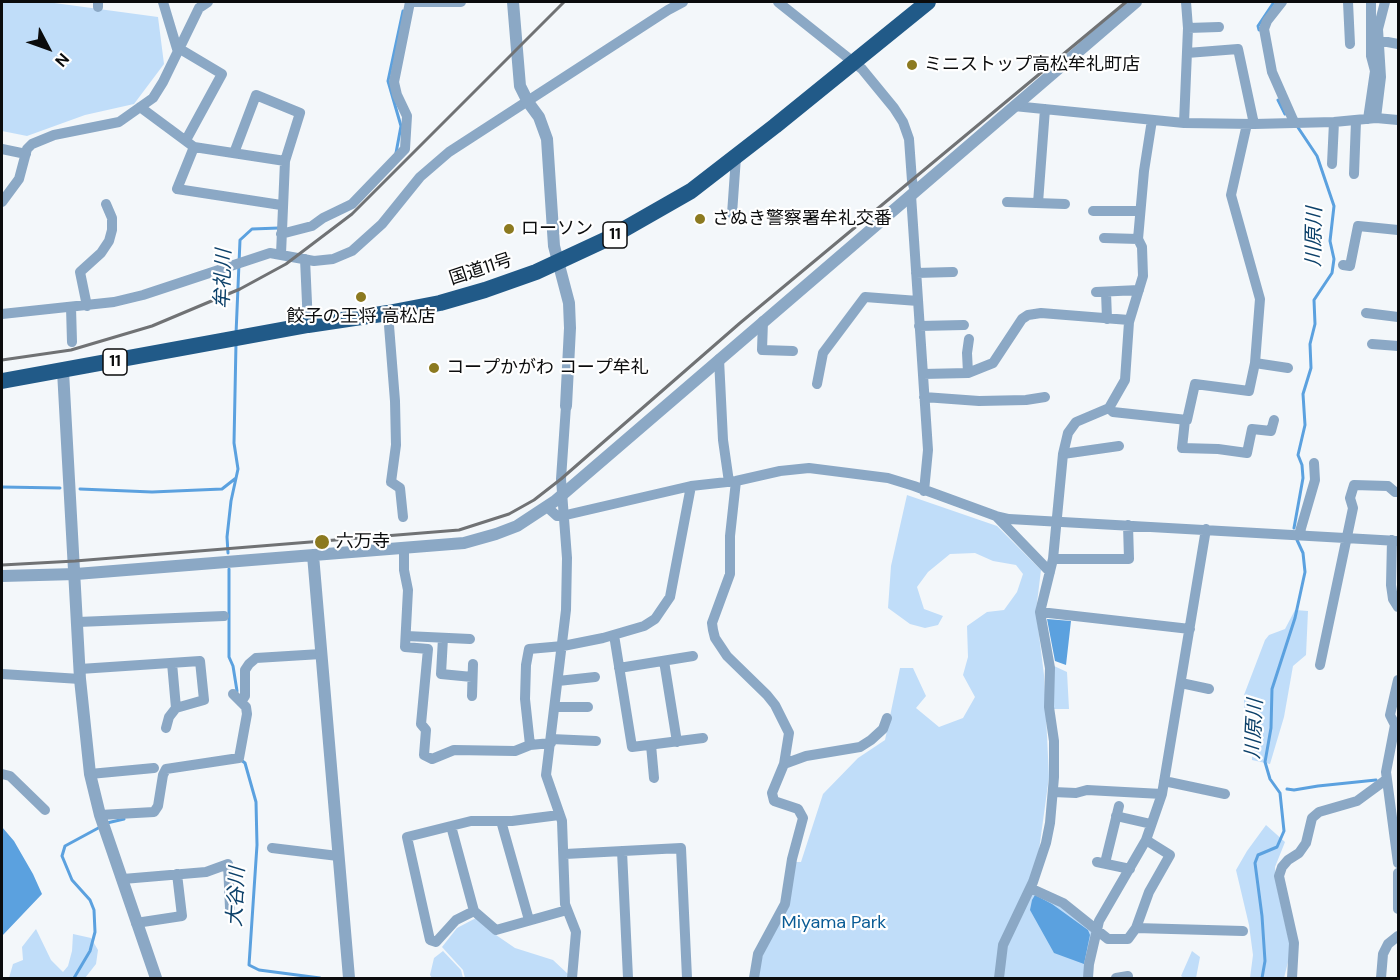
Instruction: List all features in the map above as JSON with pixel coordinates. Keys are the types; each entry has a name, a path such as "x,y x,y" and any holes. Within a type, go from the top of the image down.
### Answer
{"highway":[{"name":"国道11号","path":"2,381 440,303 485,290 558,263 654,214 691,191 928,2"}],"street":[{"path":"163,2 179,50 222,74 190,143 177,189 281,205"},
{"path":"281,230 312,226 352,204 405,149 407,116 397,95 394,82 410,2 461,2"},
{"path":"513,2 520,86 539,117 547,139 554,246 568,303 570,328 561,479 567,558 566,610 546,775 562,821 566,904 576,932 572,978"},
{"path":"2,314 87,306 143,295 270,253 314,261 333,259 352,251 382,224 420,177 449,152 668,9 683,2"},
{"path":"778,2 852,62 880,90 903,122 909,139 927,450 924,490"},
{"path":"2,576 76,574 464,543 517,526 547,507 1136,2"},
{"path":"1184,123 1188,28 1186,2"},
{"path":"1282,2 1267,21 1264,29 1272,72 1294,122"},
{"path":"1348,2 1350,44"},
{"path":"1367,119 1375,71 1371,56 1371,2"},
{"path":"1354,174 1381,69 1377,40 1384,2"},
{"path":"2,202 20,179 26,154 32,144 54,135 119,122 153,98 202,4"},
{"path":"1188,28 1219,27"},
{"path":"1377,40 1398,44"},
{"path":"1187,53 1238,49 1250,124 1231,195 1260,299 1255,363 1250,391 1195,384 1187,420 1185,420 1182,448 1247,453 1252,429 1271,430 1274,420"},
{"path":"234,153 256,95 300,113 285,160 281,205 281,254"},
{"path":"1014,106 1184,123 1250,124 1367,119 1398,120"},
{"path":"140,107 190,143 234,153 285,160"},
{"path":"1038,203 1045,109"},
{"path":"999,978 1003,945 1030,888 1046,843 1053,792 1054,741 1049,698 1050,668 1040,612 1053,559 1063,454 1068,433 1076,422 1109,408 1125,380 1129,320 1143,276 1142,247 1138,239 1144,171 1152,120"},
{"path":"1332,164 1334,122"},
{"path":"2,149 26,154"},
{"path":"732,214 736,157"},
{"path":"1007,202 1065,204"},
{"path":"87,306 80,272 101,253 109,241 112,218 106,204"},
{"path":"1093,211 1140,211"},
{"path":"1343,266 1350,266 1358,226 1398,230"},
{"path":"1104,238 1138,239"},
{"path":"305,259 308,325"},
{"path":"916,273 953,272"},
{"path":"1107,319 1101,292 1139,290"},
{"path":"817,384 823,353 865,297 918,301"},
{"path":"71,307 72,342"},
{"path":"1373,311 1398,317"},
{"path":"388,313 396,445 391,482 400,488 403,517"},
{"path":"922,374 968,373 993,363 1022,319 1028,315 1129,320"},
{"path":"763,321 762,350 793,351"},
{"path":"919,326 964,325"},
{"path":"968,373 966,353 969,339"},
{"path":"1372,344 1398,346"},
{"path":"719,358 723,440 732,481 730,574 712,623 713,630 715,638 727,656 775,705 789,733 784,764 772,793 774,801 798,809 802,818 792,859 785,904 758,954 754,978"},
{"path":"1255,363 1288,368"},
{"path":"63,371 80,674 90,774 100,815 156,978"},
{"path":"924,397 978,401 1026,400 1045,397"},
{"path":"1109,408 1113,412 1185,420"},
{"path":"1063,454 1119,446"},
{"path":"1299,535 1315,480 1314,463"},
{"path":"547,507 556,516 564,515 691,486 732,481 780,471 809,468 860,473 888,478 996,516 1395,541 1393,600 1398,607"},
{"path":"530,745 525,699 529,649 562,646 614,635 644,626 655,619 670,597 691,486"},
{"path":"1320,665 1353,508 1350,498 1354,486 1388,486 1398,492"},
{"path":"996,516 1050,572"},
{"path":"1053,559 1129,559 1128,525"},
{"path":"1088,978 1097,930 1112,897 1146,840 1162,794 1206,529"},
{"path":"404,547 404,570 408,590 405,646 428,649 421,724 426,730 424,755 432,759 454,750 515,751 551,741 596,741"},
{"path":"313,555 349,978"},
{"path":"1040,612 1190,628"},
{"path":"78,622 224,616"},
{"path":"614,635 632,747 703,738"},
{"path":"406,636 470,639"},
{"path":"443,638 441,674 472,677"},
{"path":"100,815 153,812 158,806 166,769 239,758 247,714 246,707 237,698 245,696 246,670 249,663 256,658 321,654"},
{"path":"619,668 693,656"},
{"path":"2,674 80,674 200,661 204,700 176,708 169,717 166,728"},
{"path":"664,661 677,742"},
{"path":"172,663 176,708"},
{"path":"472,664 472,696"},
{"path":"558,681 595,677"},
{"path":"1398,680 1390,715 1396,733 1386,775 1398,855"},
{"path":"1181,683 1209,688"},
{"path":"555,707 588,707"},
{"path":"784,764 806,756 860,747 883,729 887,718"},
{"path":"651,745 654,778"},
{"path":"90,774 154,768"},
{"path":"2,774 10,776 45,810"},
{"path":"1292,978 1294,943 1279,876 1282,867 1299,853 1306,843 1312,818 1319,812 1357,801 1386,775 1398,775"},
{"path":"1164,781 1225,794"},
{"path":"1053,792 1076,793 1087,790 1162,794"},
{"path":"1130,869 1101,862 1117,811 1152,824"},
{"path":"474,911 456,921 436,942 430,940 407,837 471,821 501,821 559,814"},
{"path":"501,821 529,920"},
{"path":"451,826 474,911 496,930 567,910"},
{"path":"1030,888 1062,903 1108,939 1128,939 1136,928 1149,892 1170,855 1146,840"},
{"path":"272,848 338,856"},
{"path":"565,854 681,848 687,978"},
{"path":"622,851 628,978"},
{"path":"123,879 206,872 228,864 230,908"},
{"path":"1398,873 1398,909"},
{"path":"136,923 182,916 177,874"},
{"path":"1136,928 1243,931"},
{"path":"1381,978 1383,954 1388,944 1398,936"},
{"path":"1116,978 1128,976"}],"green space":[{"path":"2,2 47,2 158,17 164,64 134,104 85,115 27,136 2,131"},
{"name":"Miyama Park","path":"907,495 997,526 1041,570 1036,611 1044,675 1049,777 1039,850 1028,892 1060,906 1093,932 1084,978 758,978 761,960 796,862 801,862 823,794 858,758 885,740 900,668 913,668 926,696 916,708 939,727 963,718 975,697 963,675 968,657 967,626 987,612 1004,610 1017,592 1023,574 1016,565 993,561 975,553 950,554 928,572 917,587 924,609 943,616 938,625 925,628 910,624 888,608 891,566"},
{"path":"1295,610 1308,611 1306,655 1293,666 1284,717 1270,764 1252,760 1252,735 1260,715 1244,709 1244,695 1265,640 1269,635 1285,629"},
{"path":"1054,666 1067,672 1069,709 1053,709"},
{"path":"1266,825 1285,842 1275,867 1276,883 1291,950 1284,978 1250,978 1253,955 1249,925 1236,870"},
{"path":"476,918 515,948 553,960 568,974 566,978 465,978 463,970 442,947 457,928"},
{"path":"36,929 51,960 63,972 68,966 72,951 73,934 91,938 98,950 96,964 85,978 9,978 13,964 23,960 22,947"},
{"path":"443,951 461,970 463,978 432,978 430,975 434,958"},
{"path":"1192,951 1200,957 1196,978 1184,978 1181,976"}],"water":[{"path":"1047,619 1071,621 1066,665 1055,661"},
{"path":"2,827 14,841 42,894 2,936"},
{"path":"1035,895 1052,904 1088,930 1090,935 1084,964 1054,953 1030,910"}],"waterway":[{"name":"川原川","path":"1259,30 1258,26 1274,2"},
{"name":"牟礼川","path":"396,153 401,126 388,81 403,11"},
{"name":"川原川","path":"1278,100 1285,114"},
{"name":"川原川","path":"1294,528 1303,478 1298,455 1305,425 1303,394 1311,368 1310,344 1315,324 1314,300 1332,273 1334,259 1330,241 1334,206 1317,156 1297,126"},
{"name":"牟礼川","path":"236,334 240,240 252,229 279,228"},
{"name":"牟礼川","path":"228,553 227,537 231,501 238,469 234,443 236,343"},
{"path":"80,489 152,492 222,489 236,478"},
{"path":"2,487 60,488"},
{"name":"川原川","path":"1262,978 1265,961 1255,863 1258,855 1277,847 1284,831 1280,793 1270,779 1265,762 1271,728 1272,689 1295,618 1305,572 1303,553 1297,540"},
{"name":"牟礼川","path":"229,569 229,657 233,666 237,691"},
{"name":"大谷川","path":"241,760 245,763 256,802 257,845 249,965 259,970 320,978"},
{"path":"1287,789 1376,780"},
{"name":"牟礼川","path":"107,823 124,819"},
{"path":"74,978 90,951 95,932 94,910 90,900 72,880 62,856 65,846 102,826"}],"railway":[{"path":"2,360 71,350 152,326 240,289 286,264 352,214 564,2"},
{"path":"2,565 459,530 509,514 534,500 561,479 740,323 1126,2"}],"place":[{"name":"ミニストップ高松牟礼町店","path":"912,65"},
{"name":"さぬき警察署牟礼交番","path":"700,219"},
{"name":"ローソン","path":"509,229"},
{"name":"餃子の王将 高松店","path":"361,297"},
{"name":"コープかがわ コープ牟礼","path":"434,368"},
{"name":"六万寺","path":"322,542"}]}
